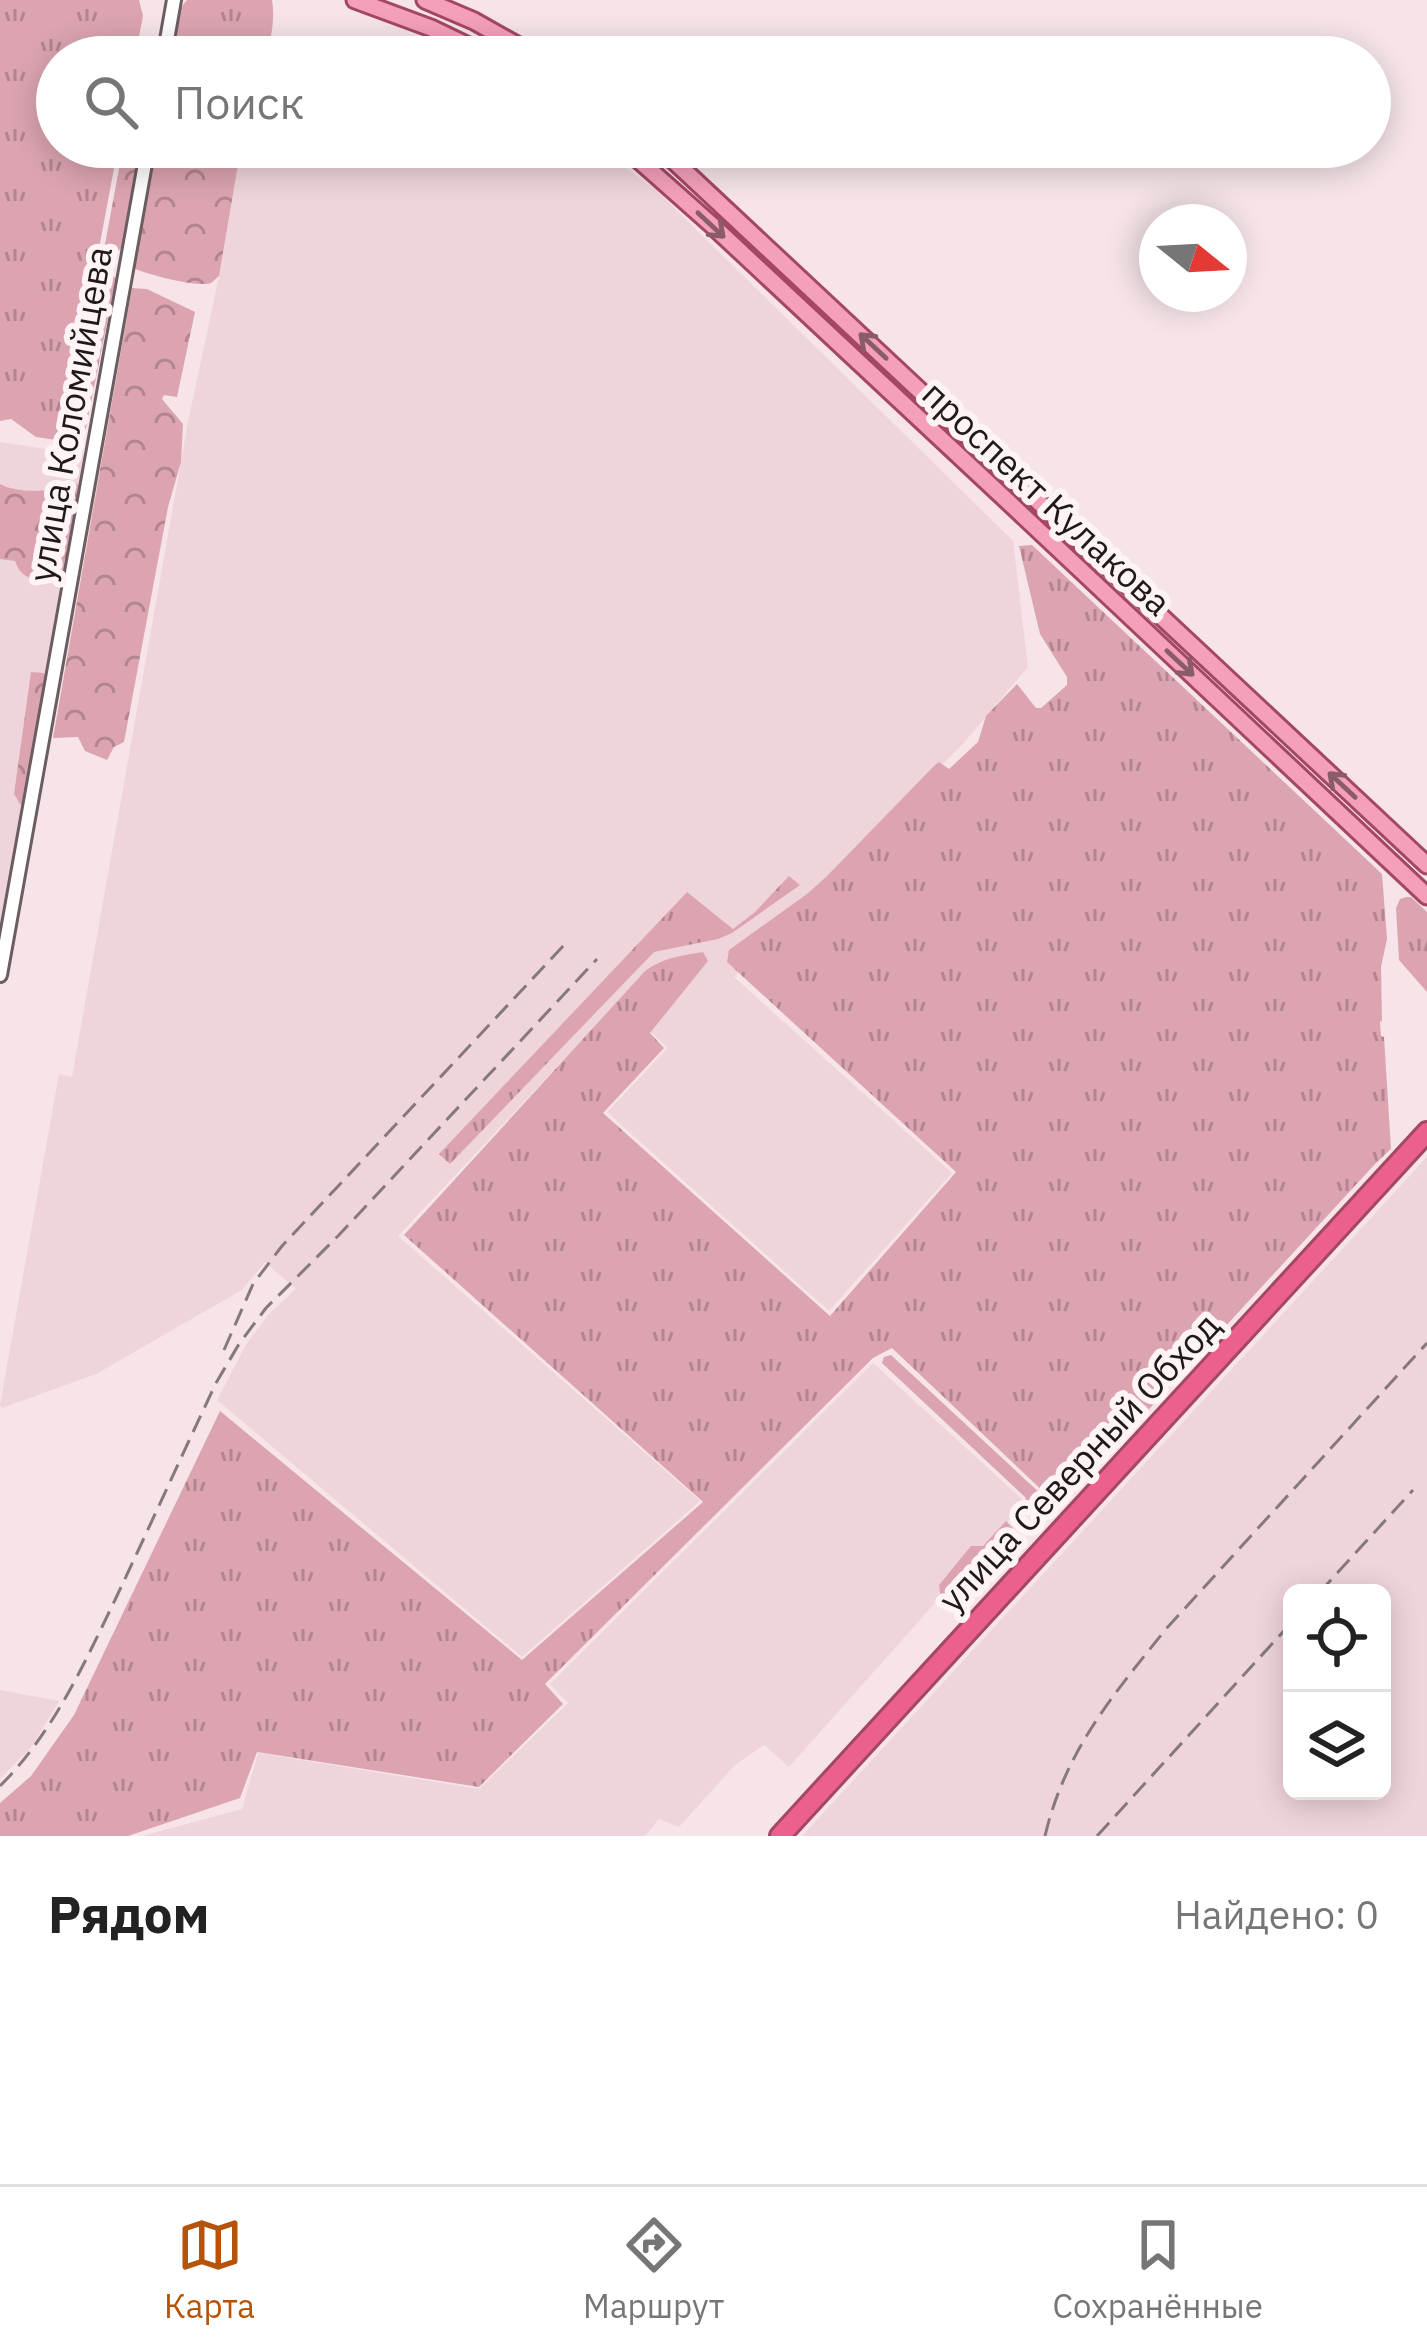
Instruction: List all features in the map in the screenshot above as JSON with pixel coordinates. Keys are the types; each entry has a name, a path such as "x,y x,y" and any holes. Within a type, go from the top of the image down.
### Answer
{"highway":[{"name":"улица Северный Обход","path":"780,1836 1427,1132"}],"main road":[{"path":"355,0 448,36"},
{"path":"425,0 501,36"},
{"name":"проспект Кулакова","path":"648,168 1427,896"},
{"name":"проспект Кулакова","path":"681,168 1427,865"}],"street":[{"path":"168,36 175,1"},
{"name":"улица Коломийцева","path":"0,975 144,168"}],"shaded area":[{"path":"237,168 626,168 655,189 1013,541 1028,667 962,745 734,977 952,1173 829,1311 607,1112 668,1048 618,1002 398,1236 700,1501 522,1657 217,1400 247,1343 296,1289 265,1262 242,1290 96,1374 0,1405 59,1074 72,1077 188,422"},
{"path":"0,442 86,455 0,939"},
{"path":"1427,1157 1427,1836 802,1836"},
{"path":"873,1363 1024,1501 789,1767 764,1745 735,1765 679,1827 659,1819 645,1836 142,1836 242,1809 258,1753 479,1789 568,1703 550,1684"},
{"path":"0,1690 59,1701 32,1746 0,1779"}],"green space":[{"path":"0,0 139,0 143,16 139,36 36,36 36,168 114,168 63,441 36,437 11,419 0,421"},
{"path":"187,0 272,0 271,36 173,36"},
{"path":"119,168 139,168 125,247 117,251 115,260 103,255"},
{"path":"150,168 237,168 219,276 204,284 133,268"},
{"path":"101,274 116,278 83,442 70,451 67,447"},
{"path":"132,288 147,289 195,312 177,397 164,395 162,399 183,424 181,462 168,507 124,742 114,747 107,760 85,751 78,737 53,738"},
{"path":"73,481 85,490 65,580 29,577 15,561 0,559 0,484 37,491"},
{"path":"1032,545 1382,874 1387,939 1381,967 1380,1022 1391,1149 1048,1519 1030,1516 1048,1496 892,1348 873,1358 545,1684 563,1704 479,1787 257,1752 240,1798 128,1836 0,1836 0,1803 31,1776 74,1715 220,1411 522,1660 703,1502 404,1235 645,971 666,960 703,952 708,961 650,1033 664,1048 603,1113 830,1316 956,1172 727,962 729,950 807,894 935,765 939,762 949,769 978,742 986,716 1017,684 1036,708 1067,685 1067,677 1040,634 1019,546"},
{"path":"31,672 44,673 47,679 25,804 20,804 14,794"},
{"path":"789,876 800,885 732,933 654,952 450,1164 439,1154 687,892 733,929"},
{"path":"1411,897 1427,912 1427,992 1399,960 1396,908 1400,899"},
{"path":"891,1355 1042,1499 1026,1513 1019,1510 1026,1498 882,1363"},
{"path":"1006,1521 1013,1528 947,1604 939,1585 971,1546 983,1546"}],"railway":[{"path":"224,1350 253,1284 282,1246 566,943"},
{"path":"0,1786 36,1744 79,1674 216,1383 239,1344 266,1308 597,959"},
{"path":"1045,1836 1078,1751 1128,1677 1166,1629 1427,1343"},
{"path":"1327,1584 1413,1490"},
{"path":"1097,1836 1283,1632"}]}
